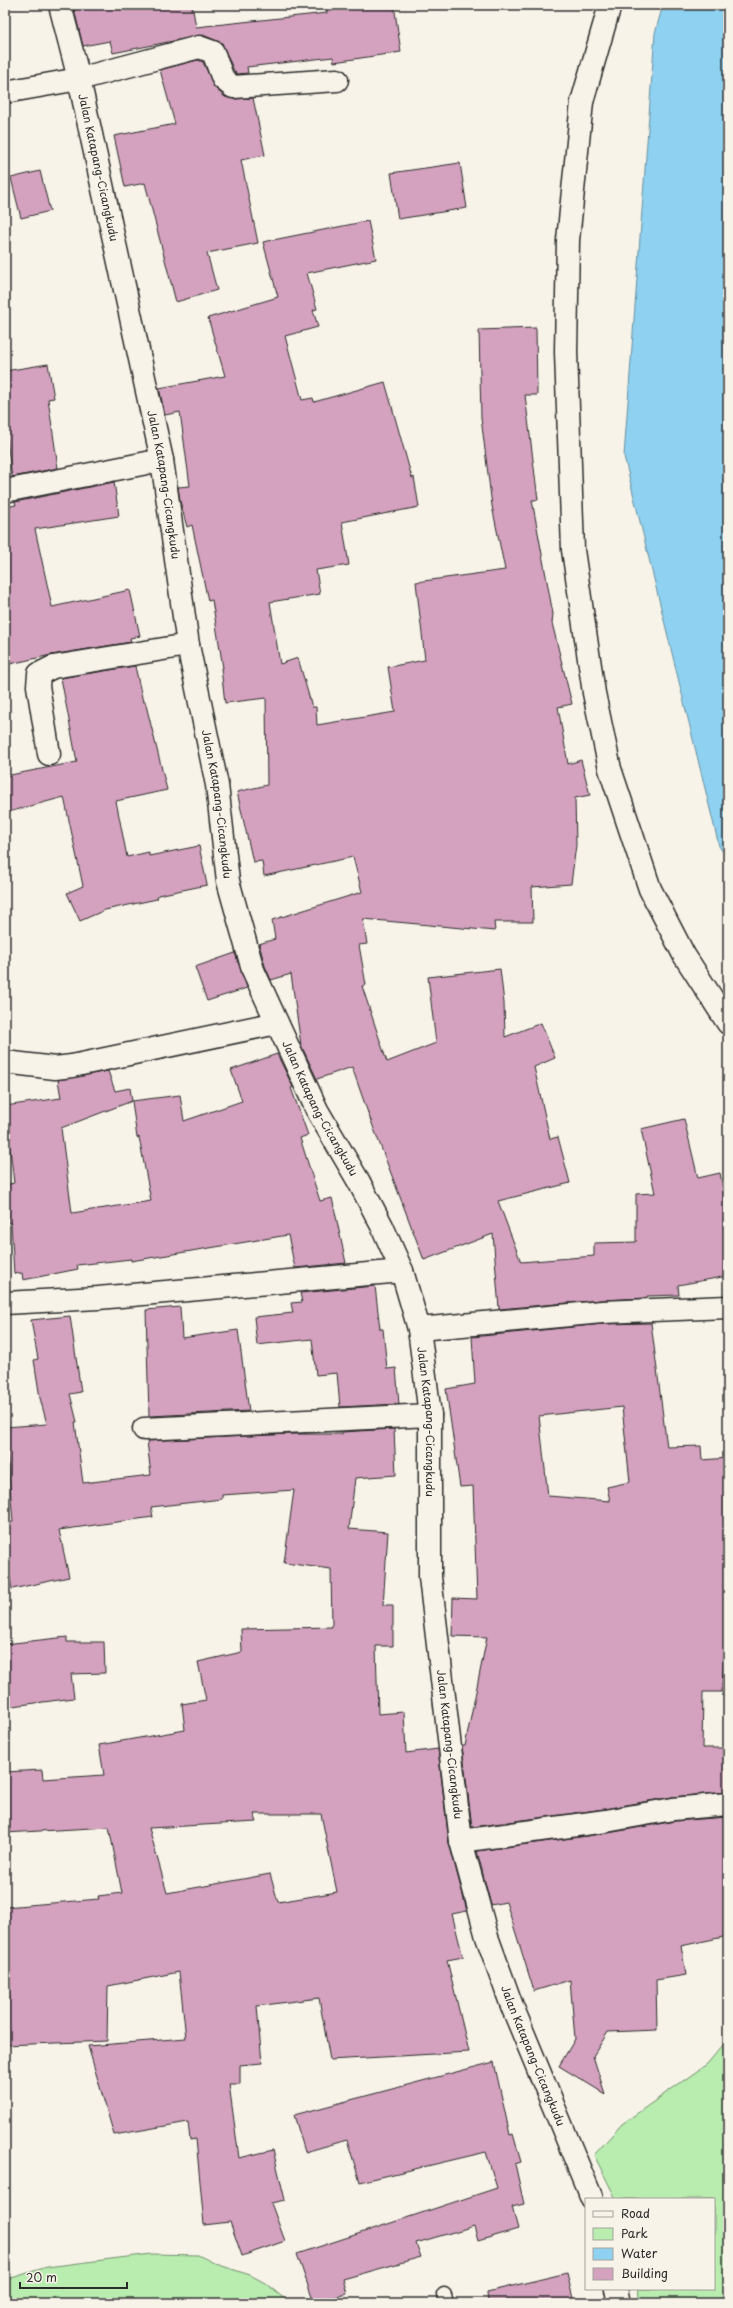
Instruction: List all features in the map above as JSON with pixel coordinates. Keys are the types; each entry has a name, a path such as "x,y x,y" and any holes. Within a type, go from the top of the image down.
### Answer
{"street":[{"name":"Jalan Katapang-Cicangkudu","path":"60,5 79,79 162,460 188,645 217,785 228,881 253,970 317,1110 359,1182 402,1271 419,1329 430,1415 430,1578 461,1841 487,1936 512,2006 592,2198"},
{"path":"610,5 582,102 568,240 566,352 573,550 594,694 610,769 650,888 684,955 728,1023"},
{"path":"5,92 79,79 199,47 213,52 223,79 233,87 337,80"},
{"path":"5,491 162,460"},
{"path":"49,754 38,686 39,674 53,667 188,645"},
{"path":"5,1062 55,1068 72,1066 277,1023"},
{"path":"5,1304 106,1298 402,1271"},
{"path":"419,1329 602,1312 728,1307"},
{"path":"144,1428 430,1415"},
{"path":"461,1841 606,1821 673,1809 728,1804"},
{"path":"616,2290 619,2303"}],"green space":[{"path":"728,2039 728,2298 701,2303 640,2303 638,2290 715,2290 715,2198 616,2198 594,2155 622,2124 707,2064"},
{"path":"151,2254 198,2255 216,2264 250,2275 265,2283 286,2300 295,2303 5,2303 5,2280 47,2267"}],"water":[{"path":"663,5 728,5 728,860 719,846 624,456 655,33"}],"building":[{"path":"73,5 192,5 196,27 327,13 326,5 394,5 401,52 334,62 333,57 247,67 248,73 237,74 234,71 222,43 203,35 113,53 110,41 83,46"},
{"path":"198,60 203,62 215,88 225,97 234,99 253,98 265,155 241,160 258,243 207,253 217,290 176,302 145,183 125,187 114,136 175,124 160,70"},
{"path":"460,163 467,208 398,219 391,173"},
{"path":"40,171 50,211 21,218 11,178"},
{"path":"368,221 376,259 307,273 317,309 313,310 318,327 285,336 302,400 313,398 314,402 385,382 412,478 414,477 419,507 342,522 349,565 316,570 320,594 270,602 280,664 298,658 312,707 316,707 317,725 395,712 388,667 425,660 416,582 505,570 492,506 481,418 479,330 536,328 537,395 525,395 538,500 532,500 553,614 552,623 572,704 558,707 568,764 581,760 590,795 575,798 576,845 571,884 532,887 533,922 494,922 495,931 363,919 367,944 359,945 366,985 362,986 387,1062 436,1043 428,977 500,969 504,1003 505,1037 541,1023 555,1058 534,1067 550,1139 558,1137 570,1183 498,1201 521,1262 594,1256 594,1243 636,1242 636,1194 655,1193 641,1129 684,1119 698,1178 720,1173 728,1217 728,1276 678,1285 679,1295 647,1296 647,1298 601,1300 499,1309 493,1234 424,1260 352,1067 317,1079 301,1045 291,974 271,980 265,966 259,944 275,939 272,920 362,892 353,857 264,876 262,861 253,862 237,792 267,785 266,698 225,703 221,668 223,668 212,600 208,601 192,525 187,527 180,501 178,487 190,486 180,412 165,415 159,388 225,376 208,318 278,297 263,242"},
{"path":"48,364 54,398 48,399 58,468 12,477 5,427 5,371"},
{"path":"114,482 119,516 35,529 52,607 130,590 140,636 130,638 131,642 51,655 10,664 5,638 5,507 16,505 15,502"},
{"path":"135,666 143,702 145,701 167,790 116,801 127,857 149,852 149,856 199,846 207,885 158,895 157,899 105,910 80,921 67,893 83,886 64,797 5,813 5,776 77,762 61,678"},
{"path":"235,953 247,988 207,1001 195,967"},
{"path":"277,1054 293,1087 291,1088 308,1135 300,1138 320,1201 332,1198 346,1263 295,1268 288,1235 131,1261 131,1259 77,1265 78,1269 23,1280 22,1273 14,1274 11,1223 8,1223 5,1185 14,1183 5,1106 61,1098 58,1080 108,1071 115,1091 130,1088 132,1101 180,1095 184,1121 242,1101 231,1070","holes":["132,1101 137,1138 139,1137 151,1201 72,1213 61,1128"]},
{"path":"375,1286 380,1329 383,1329 387,1369 396,1368 399,1404 340,1407 337,1373 316,1375 312,1339 257,1345 254,1317 293,1313 291,1303 302,1302 300,1293"},
{"path":"180,1307 182,1338 238,1330 249,1411 149,1416 146,1310"},
{"path":"70,1316 81,1392 70,1394 77,1422 75,1422 83,1483 151,1475 147,1441 288,1434 342,1434 342,1432 394,1429 396,1475 355,1478 349,1529 388,1532 383,1605 393,1605 393,1646 376,1646 378,1714 404,1712 406,1753 438,1749 449,1843 467,1911 452,1914 463,1957 447,1960 469,2052 330,2060 319,1998 257,2006 262,2063 240,2065 240,2084 229,2084 239,2158 273,2150 285,2200 271,2203 285,2241 242,2256 230,2222 204,2225 196,2139 190,2140 188,2122 114,2135 88,2046 186,2038 179,1972 108,1986 107,2041 5,2045 5,1999 10,1999 5,1943 5,1907 99,1899 98,1896 122,1893 109,1827 5,1833 5,1772 42,1770 43,1779 104,1775 99,1745 185,1730 182,1704 206,1700 198,1662 242,1652 241,1629 332,1627 331,1569 284,1563 294,1490 222,1495 222,1499 151,1507 153,1517 59,1530 69,1577 12,1589 5,1553 5,1523 13,1522 5,1427 47,1424 40,1398 34,1360 38,1359 31,1320","holes":["254,1814 321,1814 337,1892 278,1902 270,1874 167,1893 149,1828 257,1822"]},
{"path":"651,1323 667,1447 701,1446 702,1460 728,1458 728,1652 724,1651 722,1692 703,1692 702,1748 728,1748 728,1792 672,1797 604,1809 472,1827 462,1746 465,1746 487,1637 452,1636 453,1598 477,1599 473,1486 460,1487 446,1389 475,1384 472,1337 603,1324","holes":["622,1407 630,1482 607,1487 610,1501 548,1496 539,1416"]},
{"path":"67,1637 67,1642 104,1642 105,1673 71,1674 74,1698 5,1707 5,1644"},
{"path":"728,1817 728,1936 681,1946 686,1975 656,1980 657,2030 608,2032 593,2056 605,2094 559,2066 575,2039 570,1980 534,1991 506,1902 491,1905 477,1851 608,1833 675,1821"},
{"path":"494,2062 510,2135 513,2134 521,2162 515,2164 524,2204 512,2207 518,2229 478,2241 474,2226 416,2243 421,2257 343,2279 347,2294 314,2303 297,2254 497,2188 486,2152 360,2182 347,2140 305,2152 294,2115"},
{"path":"567,2273 574,2303 488,2303 487,2292"}]}
